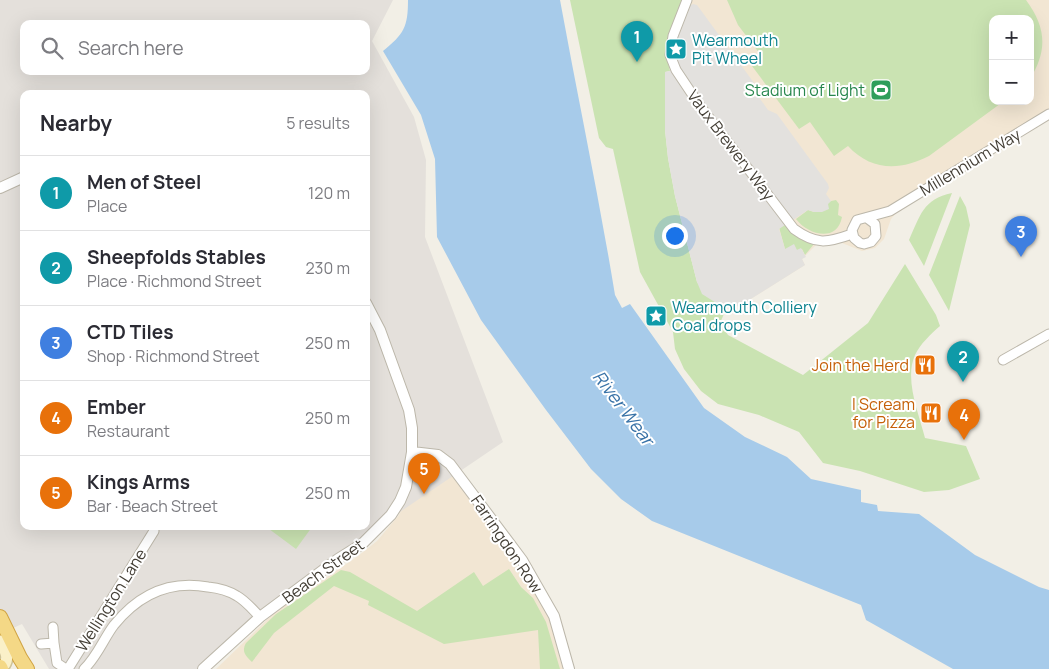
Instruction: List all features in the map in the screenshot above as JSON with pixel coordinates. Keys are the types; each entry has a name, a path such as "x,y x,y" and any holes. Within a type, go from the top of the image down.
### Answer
{"highway":[{"path":"0,617 13,659"}],"main road":[{"path":"0,641 13,659 7,661 1,668"}],"street":[{"name":"Vaux Brewery Way","path":"687,0 673,36 670,55 676,70 698,102 794,229 818,242 852,234"},
{"name":"Millennium Way","path":"867,218 890,211 1049,114"},
{"path":"0,188 20,179"},
{"name":"Millennium Way","path":"877,228 890,211"},
{"path":"867,218 877,228 876,236 868,243 860,243 852,234 854,223 860,219 867,218"},
{"name":"Beach Street","path":"203,669 260,617 338,559 362,544 378,530 400,501 406,486 412,452 412,428 409,410 380,330 370,311"},
{"path":"1003,360 1049,334"},
{"name":"Farringdon Row","path":"412,452 438,454 450,464 522,560 554,616 569,669"},
{"name":"Wellington Lane","path":"67,669 154,531"},
{"path":"84,669 114,625 124,614 145,597 171,586 192,584 228,592 246,602 260,617"},
{"path":"53,626 56,663 67,669"},
{"path":"41,644 54,643"}],"shaded area":[{"path":"0,0 393,0 372,41 414,117 426,160 425,237 503,442 341,552 200,669 49,669 22,624 0,634"},
{"path":"683,0 1049,0 1049,117 897,212 891,219 884,239 875,248 862,251 842,243 816,245 802,259 805,265 735,307 666,54 672,26"},
{"path":"693,4 697,5 757,87 758,96 768,110 777,114 828,184 829,188 826,194 831,201 828,204 829,209 822,212 808,210 779,229 785,249 794,244 797,250 801,248 806,257 802,259 805,265 735,307 721,306 702,294 697,282 675,196 668,158 665,130 665,72 678,66 674,58 674,47 688,7"},
{"path":"446,467 537,597 549,619 563,669 216,669 274,613 377,541 399,515 416,477"}],"green space":[{"path":"570,0 683,0 668,41 666,54 670,71 665,72 665,130 668,158 675,196 697,282 721,306 727,307 720,323 728,335 803,375 868,323 905,264 936,315 940,326 920,347 912,364 912,385 925,438 966,446 980,479 949,490 924,492 860,471 823,463 799,432 759,415 718,404 701,391 684,369 675,349 673,332 640,272 613,149 606,147 599,138"},
{"name":"Stadium of Light","path":"727,0 1026,0 1033,10 1041,29 1042,48 1034,72 1034,15 989,15 989,105 999,105 929,156 907,164 886,166 866,160 848,146 834,156 810,122 799,129 749,62 760,54 738,25"},
{"path":"952,193 924,266 909,240 920,216 929,204 942,196"},
{"path":"960,196 966,207 970,225 949,311 929,275"},
{"path":"836,200 839,204 838,215 842,217 834,231 822,234 815,232 801,225 796,219 808,210 814,212 831,201"},
{"path":"774,209 789,230 799,238 801,237 814,244 805,255 802,249 785,249"},
{"path":"270,530 310,530 296,549"},
{"path":"509,569 521,587 533,598 546,622 560,669 540,669 538,630 444,644 368,605 369,601 334,586 274,633 252,662 244,651 246,643 276,614 341,570 350,572 417,611 474,572 483,586"}],"water":[{"name":"River Wear","path":"408,0 560,0 615,295 622,308 630,304 704,408 745,437 787,457 811,479 861,490 861,502 877,505 878,511 919,514 975,555 1039,587 1049,590 1049,669 953,669 866,620 861,605 652,521 621,499 591,469 481,320 437,237 435,159 421,115 383,51 396,40 406,24"}],"place":[{"name":"Wearmouth Pit Wheel","path":"676,49"},
{"name":"Men of Steel","path":"637,62"},
{"name":"Stadium of Light","path":"881,90"},
{"name":"CTD Tiles","path":"1021,257"},
{"name":"Wearmouth Colliery Coal drops","path":"656,316"},
{"name":"Join the Herd","path":"925,365"},
{"name":"Sheepfolds Stables","path":"963,382"},
{"name":"I Scream for Pizza","path":"931,413"},
{"name":"Ember","path":"964,440"},
{"name":"Kings Arms","path":"424,494"}]}
